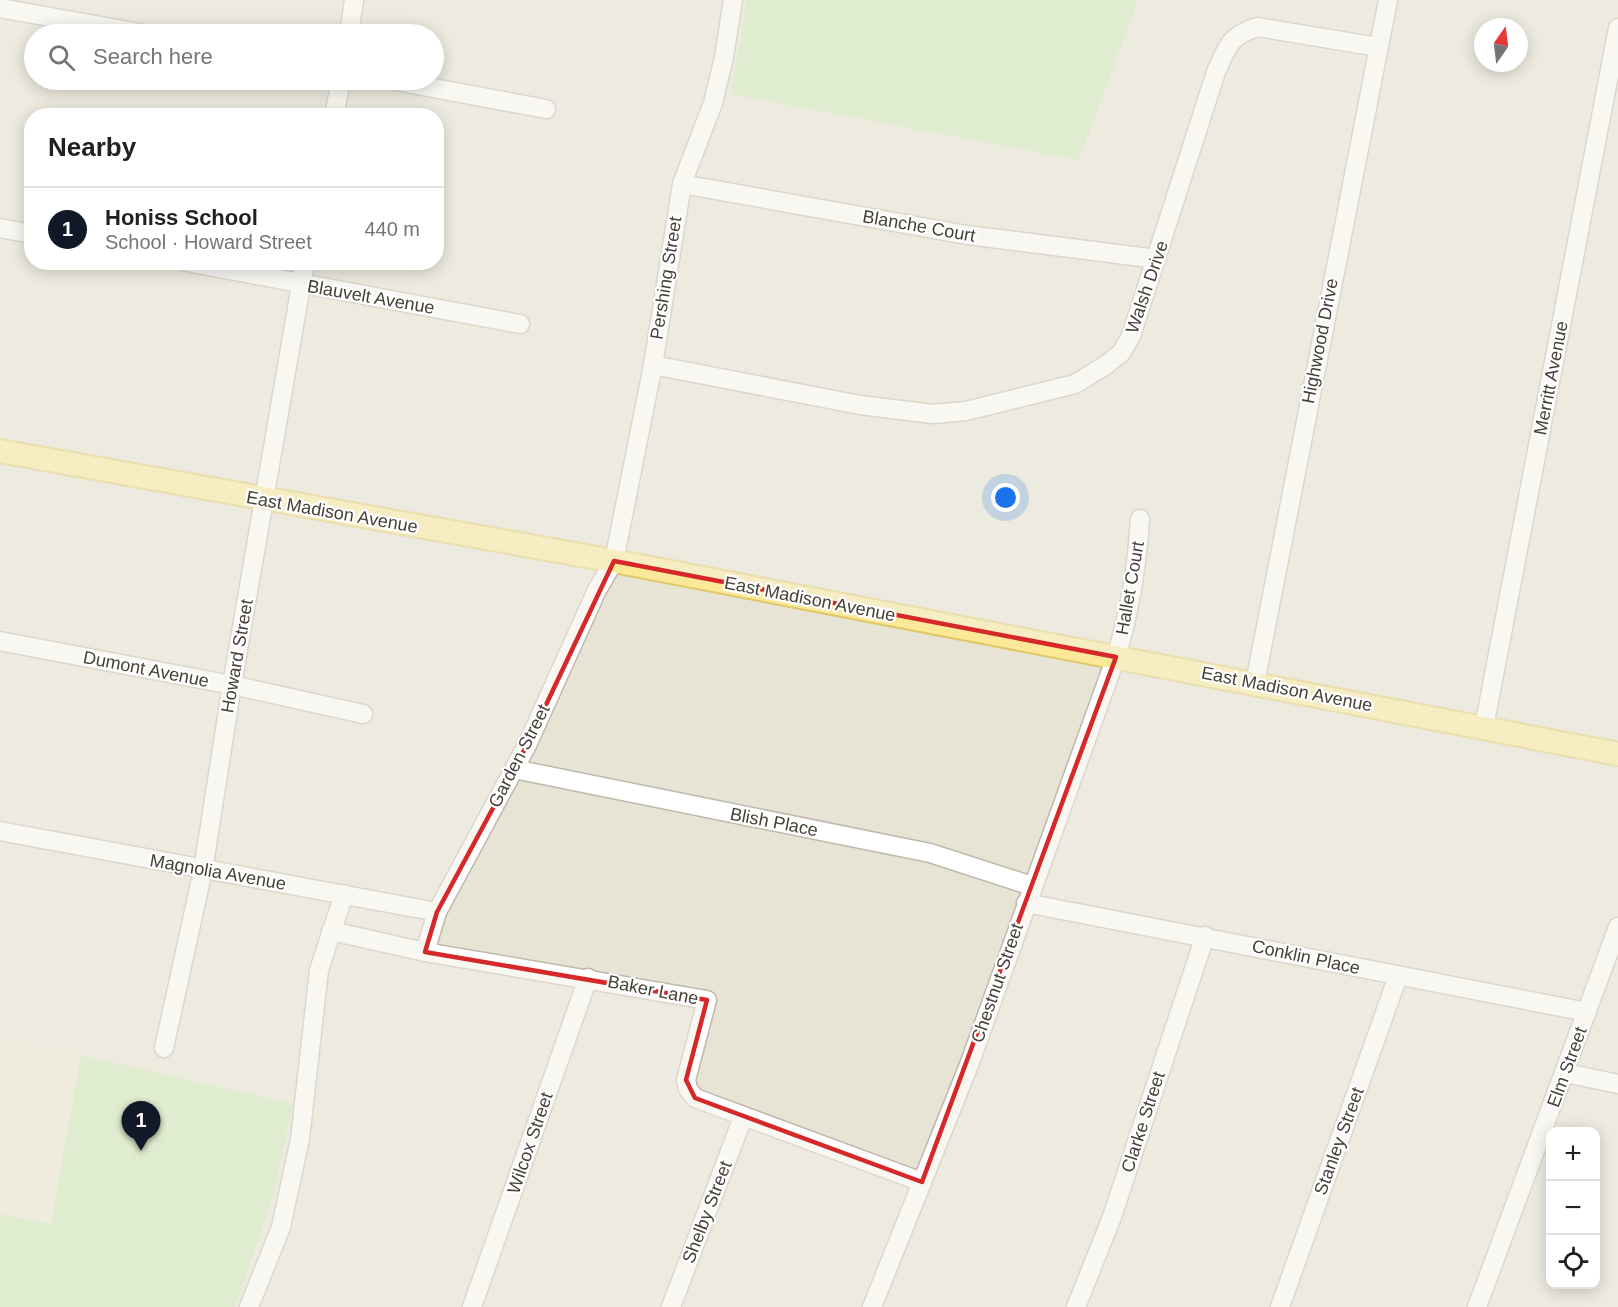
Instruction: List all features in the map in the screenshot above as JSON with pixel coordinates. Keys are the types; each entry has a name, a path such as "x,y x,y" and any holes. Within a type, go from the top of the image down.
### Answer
{"main road":[{"name":"East Madison Avenue","path":"0,452 614,561 1618,754"}],"street":[{"path":"350,24 354,0"},
{"name":"Pershing Street","path":"614,561 653,365 682,184 713,103 733,0"},
{"name":"Highwood Drive","path":"1254,683 1388,0"},
{"path":"0,8 89,24"},
{"name":"Walsh Drive","path":"653,365 898,412 933,414 966,411 1075,384 1121,353 1131,336 1216,72 1227,48 1238,34 1257,27 1378,48"},
{"name":"Merritt Avenue","path":"1484,727 1618,28"},
{"path":"336,108 339,90"},
{"path":"444,90 546,109"},
{"name":"Blanche Court","path":"682,184 967,235 1157,259"},
{"path":"0,228 24,232"},
{"name":"Blauvelt Avenue","path":"228,270 520,324"},
{"name":"Howard Street","path":"164,1048 203,870 232,685 304,270"},
{"name":"Hallet Court","path":"1116,657 1128,617 1136,574 1140,519"},
{"name":"Garden Street","path":"425,952 437,912 514,769 597,590 614,561"},
{"name":"Dumont Avenue","path":"0,641 232,685 363,714"},
{"name":"Chestnut Street","path":"872,1307 969,1065 1116,657"},
{"name":"Blish Place","path":"514,769 930,853 1029,894"},
{"name":"Magnolia Avenue","path":"0,831 437,912"},
{"path":"249,1307 281,1227 300,1139 319,969 344,894"},
{"name":"Conklin Place","path":"1029,894 1205,936 1587,1012"},
{"name":"Elm Street","path":"1477,1307 1566,1073 1618,927"},
{"name":"Baker Lane","path":"331,931 425,952 707,1000 686,1080 688,1089 695,1098 922,1182"},
{"name":"Clarke Street","path":"1076,1307 1112,1217 1205,936"},
{"name":"Stanley Street","path":"1280,1307 1398,976"},
{"name":"Wilcox Street","path":"472,1307 588,978"},
{"path":"1566,1073 1618,1084"},
{"name":"Shelby Street","path":"671,1307 743,1117"}],"highlighted area":[{"path":"614,561 1116,657 922,1182 695,1098 686,1080 707,1000 425,952 437,912 527,745"}],"shaded area":[{"path":"0,0 1618,0 1618,1307 0,1307"},
{"path":"0,1037 293,1104 273,1197 235,1307 0,1307"}],"green space":[{"path":"747,0 1138,0 1079,160 731,94"},
{"path":"81,1055 293,1104 273,1197 235,1307 0,1307 0,1214 51,1224"}],"place":[{"name":"Honiss School","path":"141,1151"}]}
